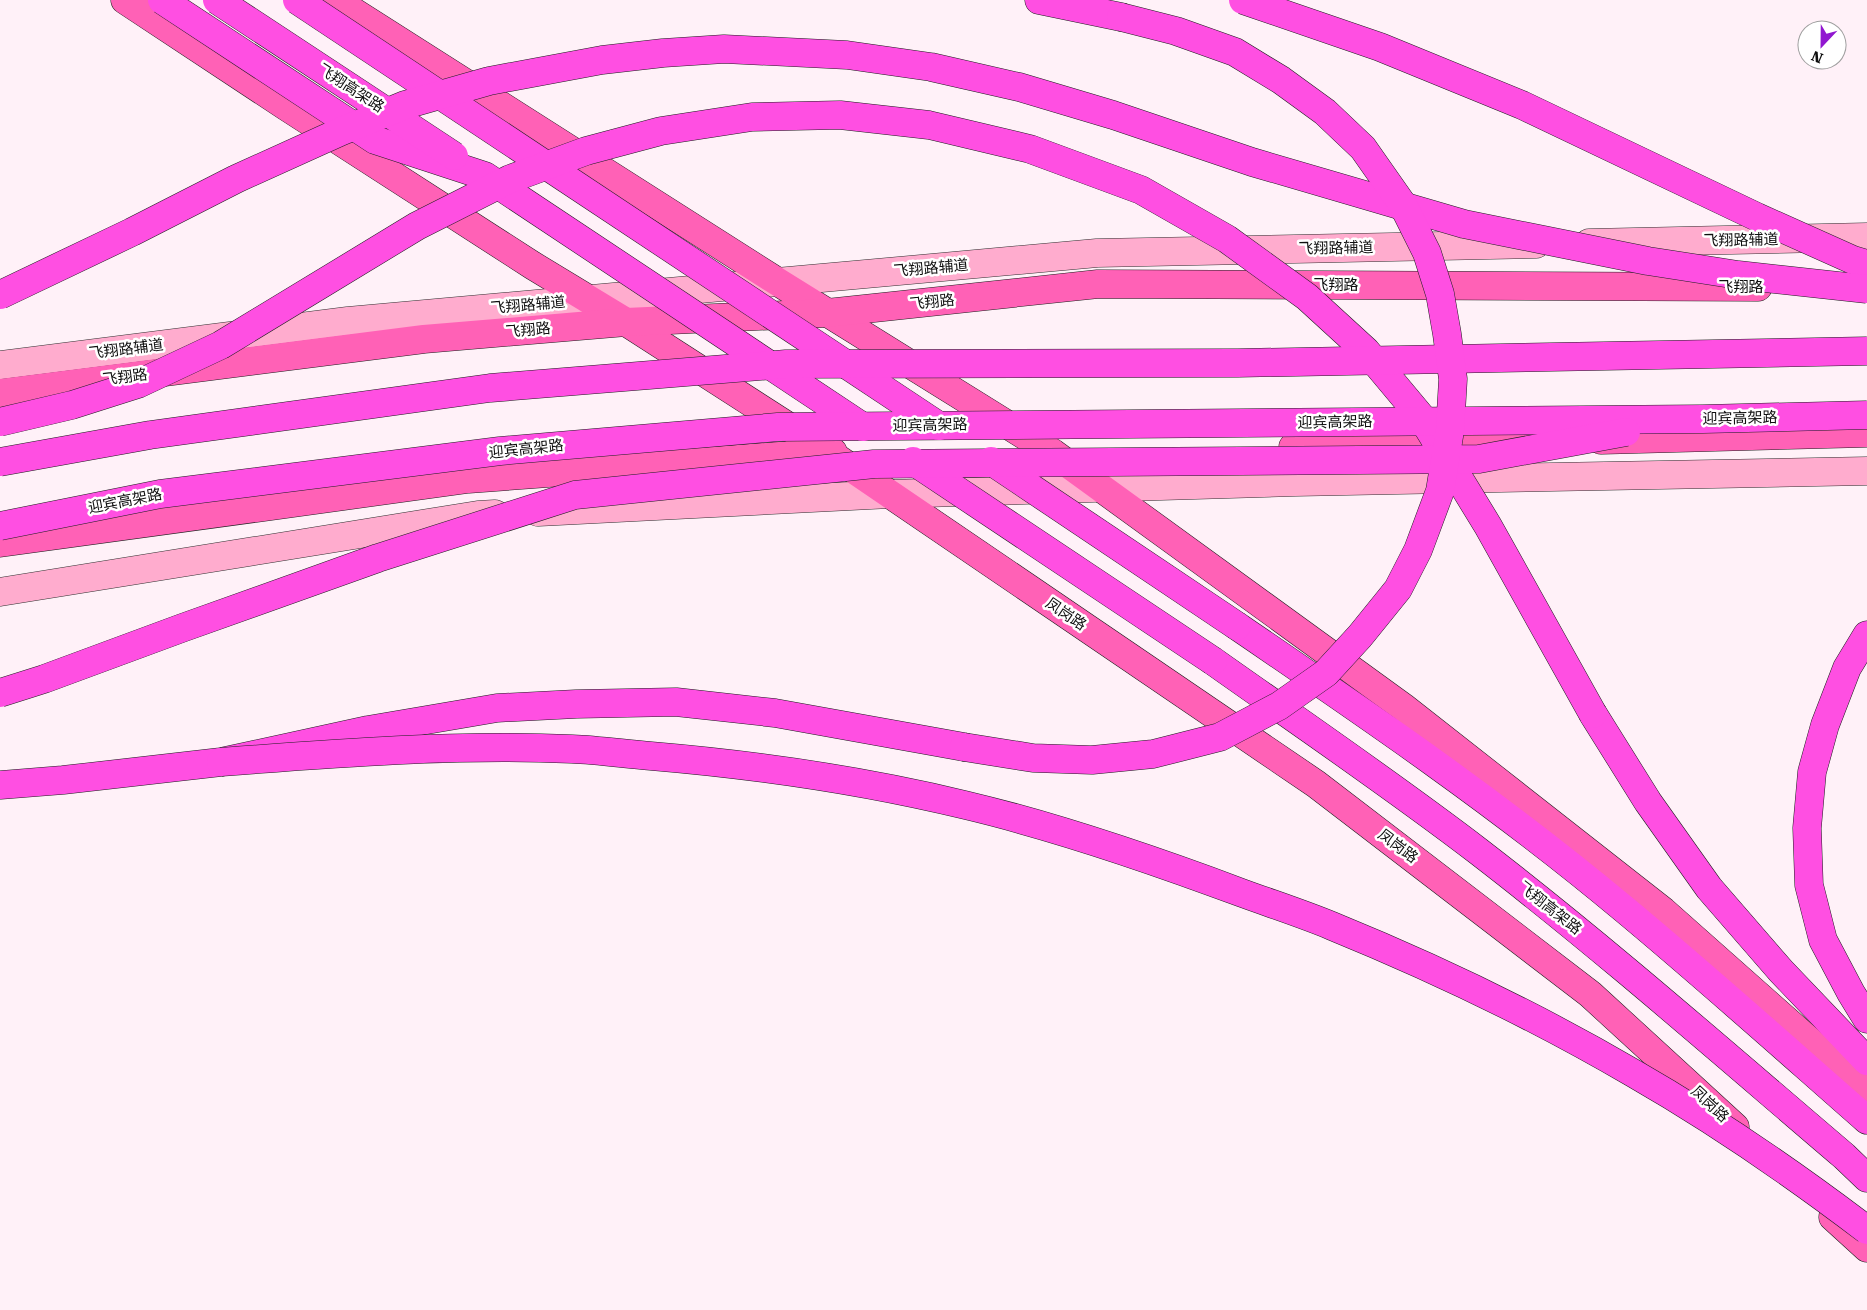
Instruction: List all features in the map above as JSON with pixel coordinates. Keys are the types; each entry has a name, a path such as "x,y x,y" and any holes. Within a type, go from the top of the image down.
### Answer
{"highway":[{"path":"162,0 375,140 485,176"},
{"name":"飞翔高架路","path":"217,0 485,176 1213,661 1368,770 1477,850 1601,948 1844,1156 1867,1178"},
{"path":"297,0 1237,626 1391,732 1505,815 1623,908 1867,1120"},
{"path":"221,762 368,730 497,708 676,702 775,713 964,748 1033,758 1092,760 1153,754 1220,737 1279,706 1326,673 1360,636 1398,589 1418,550 1440,491 1450,430 1453,379 1440,294 1427,253 1403,205 1363,148 1326,112 1281,80 1235,52 1176,31 1121,17 1039,0"},
{"path":"1243,0 1380,47 1522,105 1757,217 1853,260 1867,264"},
{"path":"0,295 132,232 236,179 405,105 489,81 602,60 724,49 847,55 931,67 1028,90 1113,115 1252,162 1464,224 1648,261 1738,275 1867,288"},
{"path":"0,422 72,405 138,384 221,345 409,231 510,179 586,151 661,131 752,116 840,115 929,124 1030,149 1141,190 1227,239 1307,296 1366,351 1422,418 1488,526 1593,714 1648,802 1686,857 1709,888 1781,971 1867,1061"},
{"path":"0,462 150,435 490,388 786,364 1238,363 1867,351"},
{"name":"迎宾高架路","path":"0,526 189,490 500,451 778,427 1867,415"},
{"path":"0,693 44,679 378,558 575,495 874,464 1479,459 1703,418"},
{"path":"1867,635 1847,668 1825,725 1812,772 1807,828 1809,885 1823,940 1867,1019"},
{"path":"0,785 73,779 221,762 365,751 474,747 576,749 720,762 854,781 967,805 1058,831 1184,871 1331,926 1424,966 1499,1002 1632,1072 1711,1120 1812,1188 1867,1230"}],"main road":[{"name":"凤岗路","path":"125,0 286,108 588,300 626,322 828,452 1316,784 1582,988 1867,1248"},
{"path":"335,0 827,313 1053,453 1403,707 1664,911 1867,1092"},
{"name":"飞翔路","path":"0,393 424,339 626,322 827,313 1098,284 1867,288"},
{"path":"0,543 468,479 828,452 1053,453 1867,434"}],"street":[{"name":"飞翔路辅道","path":"0,365 348,321 1097,253 1867,237"},
{"path":"0,592 478,515 890,494 1305,482 1867,471"}]}
